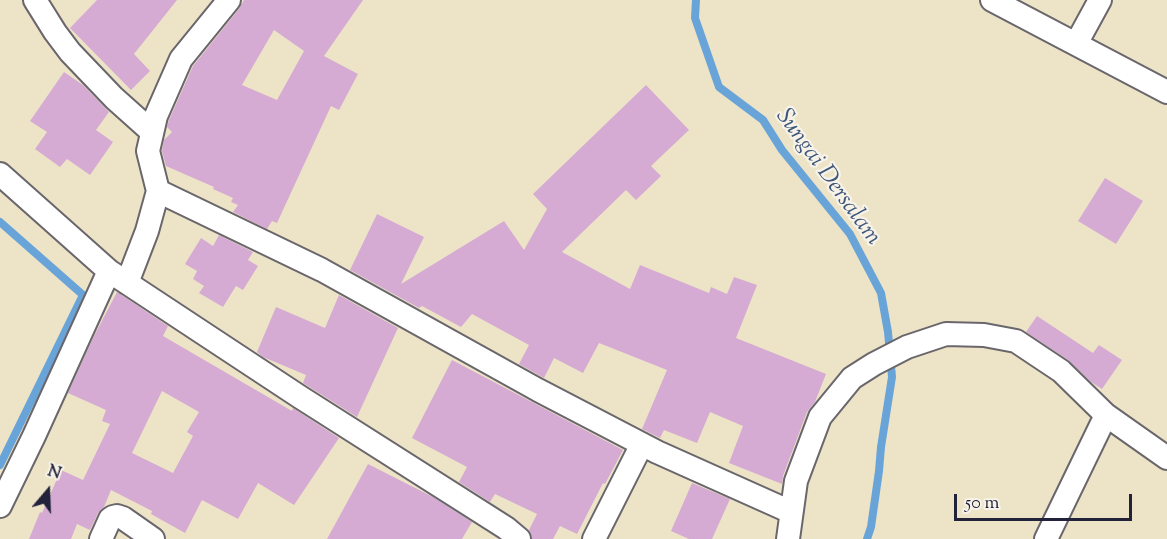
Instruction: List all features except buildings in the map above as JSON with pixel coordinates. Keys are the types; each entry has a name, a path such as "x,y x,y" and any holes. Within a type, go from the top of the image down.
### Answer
{"street":[{"path":"35,0 70,52 114,98 152,132"},
{"path":"0,506 34,436 118,277 147,231 158,190 148,151 156,116 181,60 229,0"},
{"path":"992,0 1167,93"},
{"path":"1076,44 1100,0"},
{"path":"0,174 118,277 300,397 506,528 519,539"},
{"path":"158,190 322,270 538,390 657,452 791,512"},
{"path":"788,539 796,481 820,417 852,378 907,347 946,334 984,335 1016,341 1061,371 1106,415 1167,458"},
{"path":"1046,539 1106,415"},
{"path":"594,539 642,444"},
{"path":"101,539 110,519 117,516 153,539"}],"waterway":[{"name":"Sungai Dersalam","path":"696,0 695,18 719,87 763,120 782,150 850,234 881,293 888,332 892,377 871,527 867,539"},
{"path":"0,222 83,295 0,465"}]}
